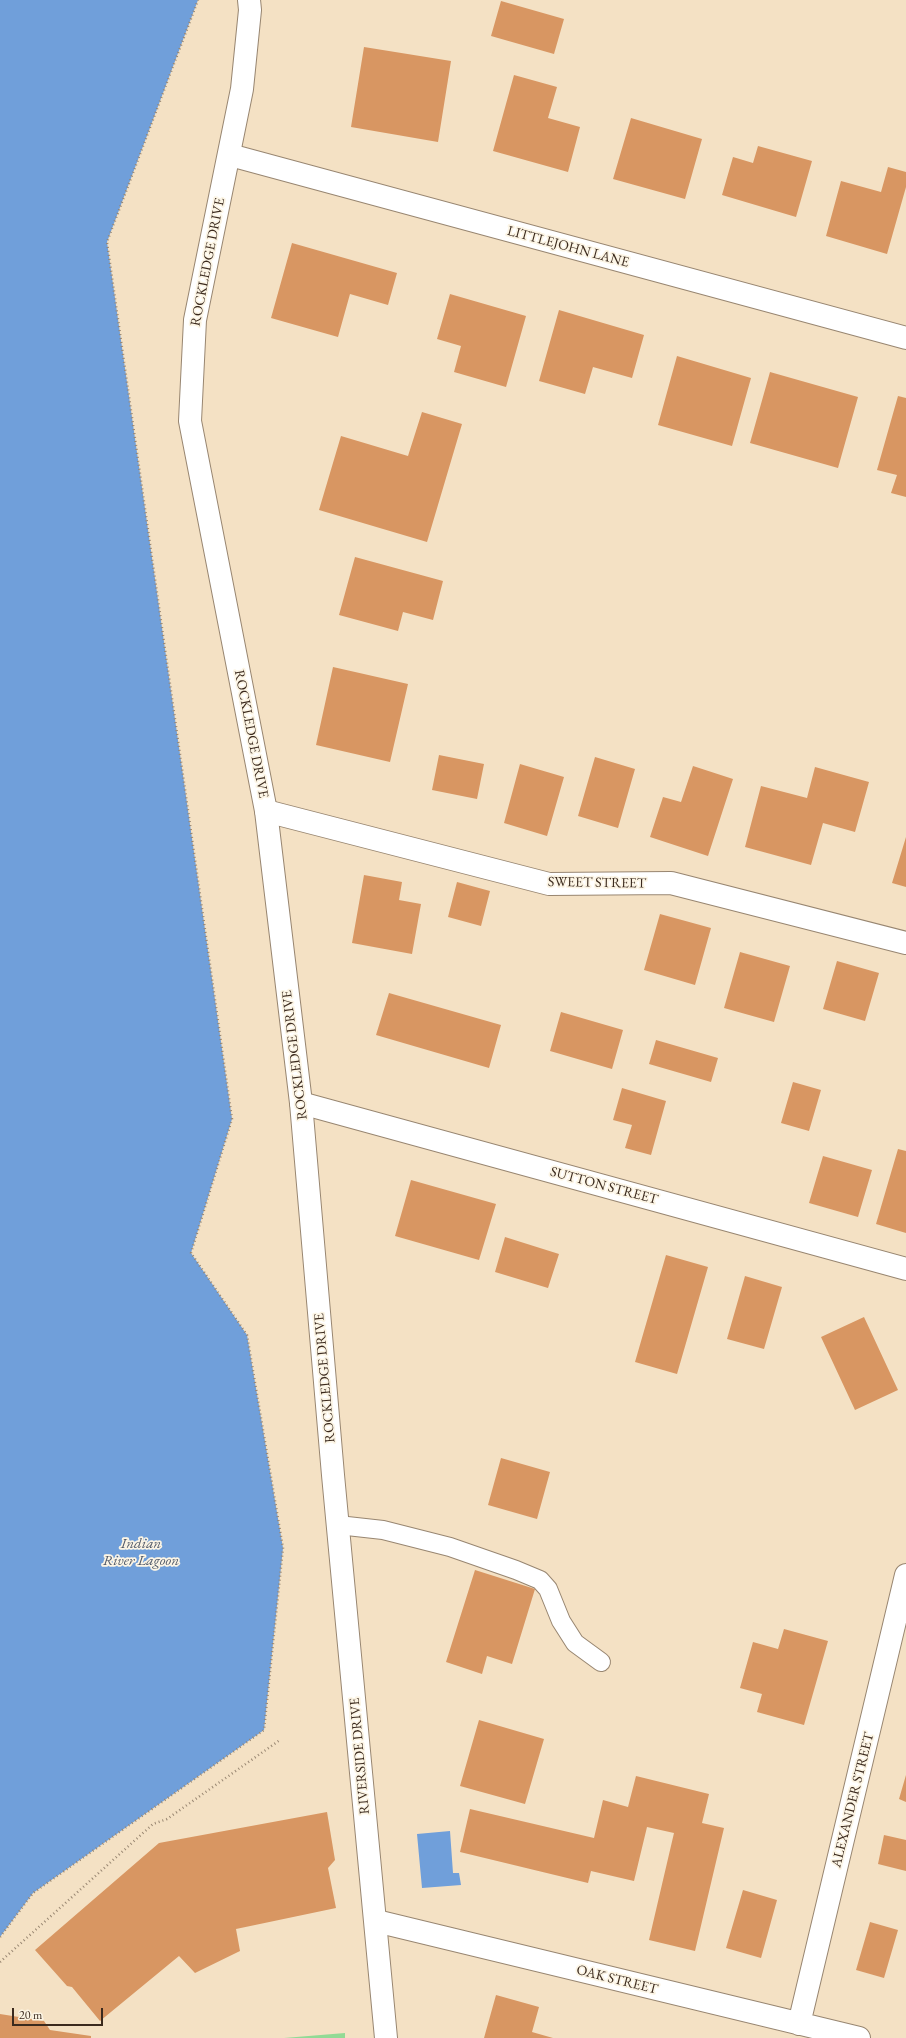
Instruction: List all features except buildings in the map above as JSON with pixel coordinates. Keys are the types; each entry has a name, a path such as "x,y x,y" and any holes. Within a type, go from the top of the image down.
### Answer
{"street":[{"name":"ROCKLEDGE DRIVE","path":"249,0 250,10 242,89 230,155 195,320 190,421 266,811 302,1103 333,1475"},
{"name":"LITTLEJOHN LANE","path":"230,155 906,338"},
{"name":"SWEET STREET","path":"266,811 549,884 671,883 906,943"},
{"name":"SUTTON STREET","path":"302,1103 906,1269"},
{"name":"RIVERSIDE DRIVE","path":"333,1475 386,2038"},
{"name":"ALEXANDER STREET","path":"799,2024 906,1575"},
{"name":"OAK STREET","path":"376,1921 859,2038"}],"lane":[{"path":"338,1525 383,1530 450,1547 540,1580 548,1589 561,1621 575,1643 601,1662"}],"path":[{"path":"0,1937 33,1893 264,1730 284,1548 247,1335 191,1253 232,1119 107,242 198,0"},
{"path":"0,1962 153,1824 167,1819 280,1740"}],"green space":[{"path":"345,2033 345,2038 284,2038"}],"water":[{"name":"Indian River Lagoon","path":"0,0 198,0 107,242 232,1119 191,1253 247,1335 283,1548 264,1730 33,1893 0,1937"},
{"path":"450,1831 453,1873 459,1873 461,1885 422,1888 417,1834"}]}
